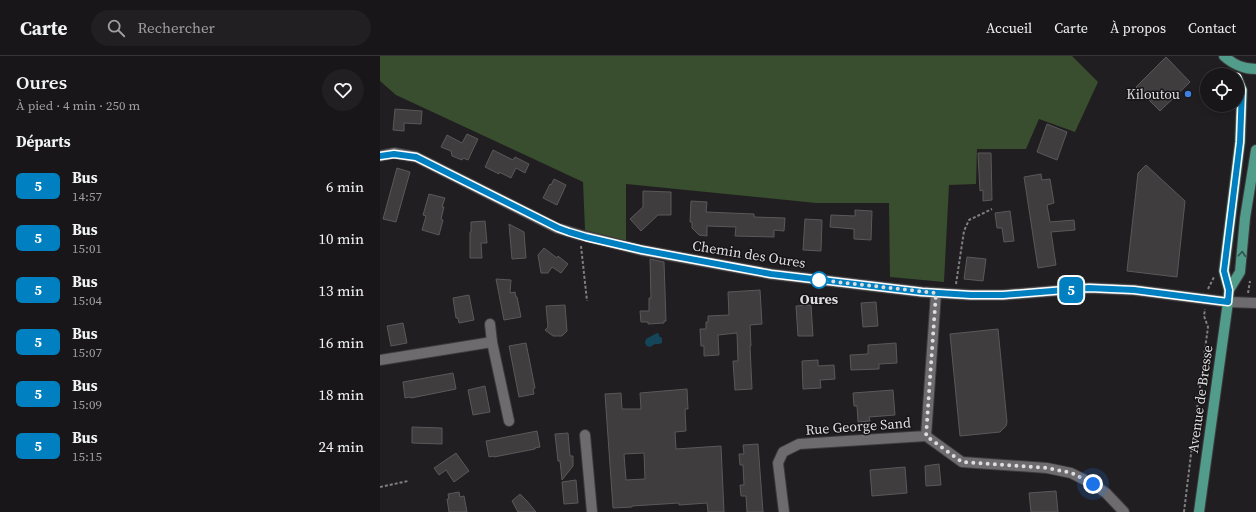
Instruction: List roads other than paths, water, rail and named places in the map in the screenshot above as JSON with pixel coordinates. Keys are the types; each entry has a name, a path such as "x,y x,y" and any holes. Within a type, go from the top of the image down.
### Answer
{"main road":[{"path":"1228,59 1242,68 1256,69"},
{"name":"Avenue de Bresse","path":"1199,512 1228,302 1229,290 1224,271 1240,142 1241,112"},
{"name":"Avenue de Bresse","path":"1229,290 1240,272 1245,218 1256,150"}],"street":[{"name":"Chemin des Oures","path":"380,156 394,154 416,157 558,228 580,235 642,250 771,274 936,293 1003,295 1089,288 1134,290 1228,302 1256,303"},
{"name":"Rue George Sand","path":"784,512 778,463 783,452 791,447 799,444 926,436 936,293"},
{"path":"490,324 492,342 509,421"},
{"path":"380,360 492,342"},
{"path":"585,434 592,512"},
{"path":"926,436 962,462 1047,468 1072,473 1106,493 1124,512"}],"water":[{"path":"657,333 662,338 662,343 655,344 650,347 647,346 645,343 646,339"}],"place":[{"name":"Kiloutou","path":"1188,94"},
{"name":"Oures","path":"819,280"}]}
